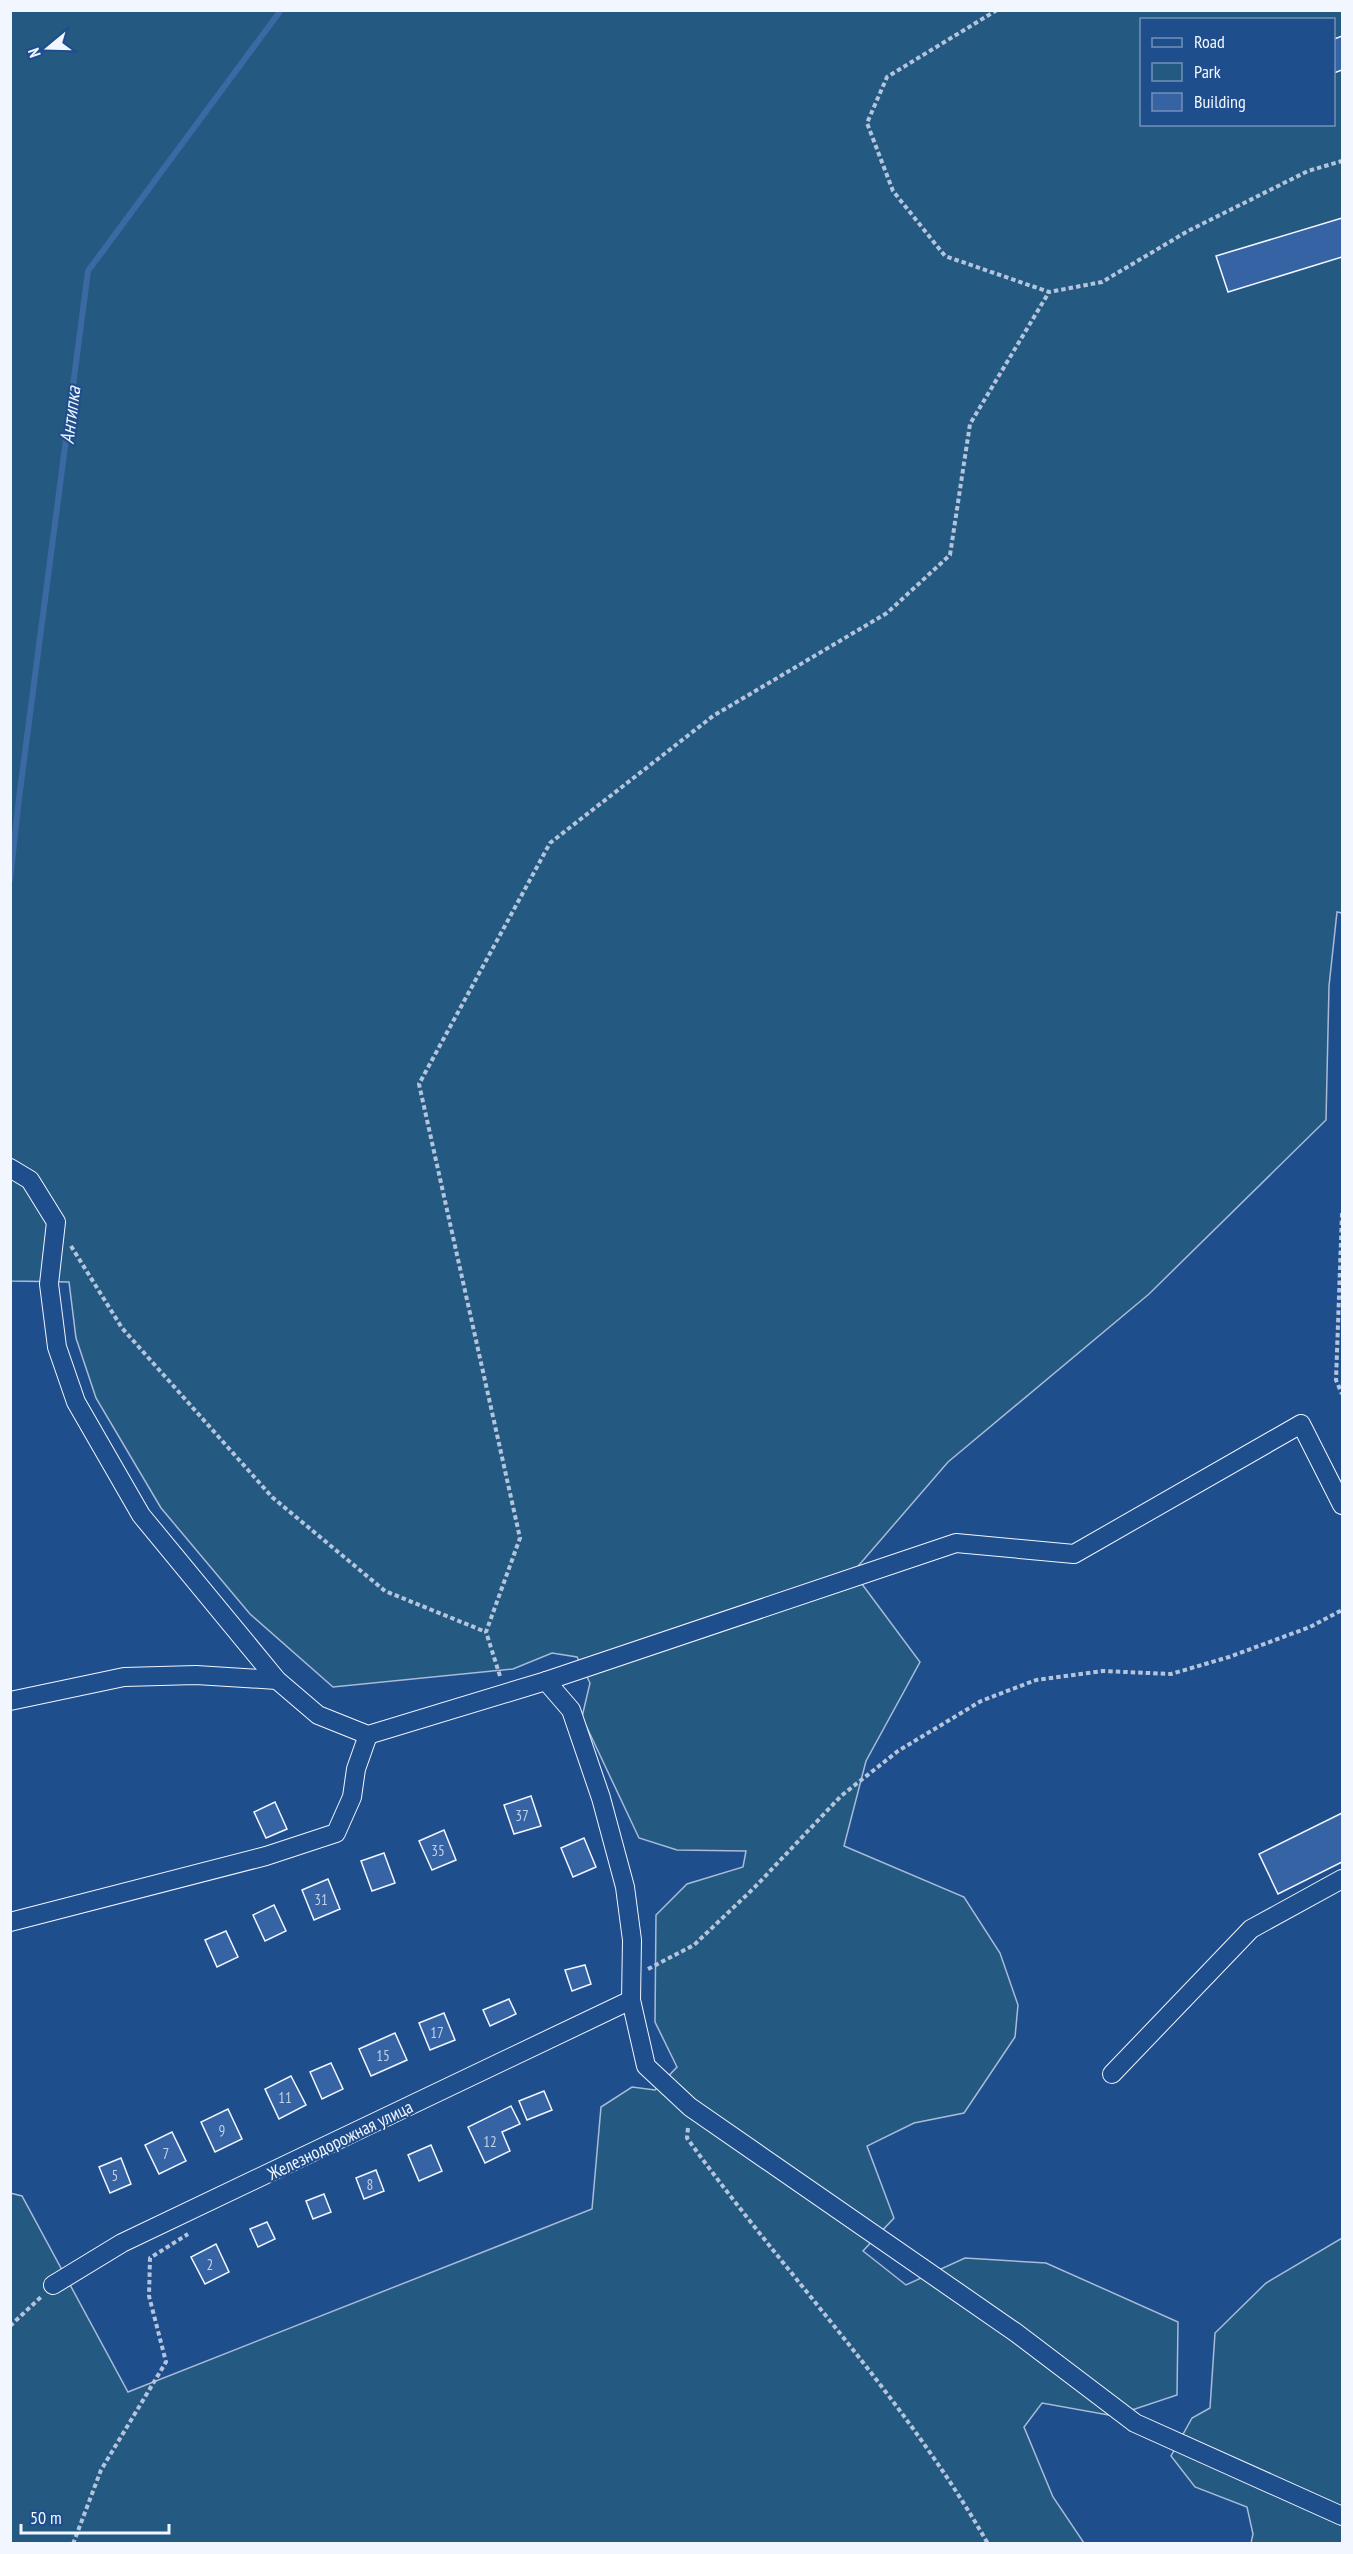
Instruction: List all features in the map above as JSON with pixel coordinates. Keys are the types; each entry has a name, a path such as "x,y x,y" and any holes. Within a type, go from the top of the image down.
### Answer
{"street":[{"path":"10,1168 30,1180 56,1222 49,1284 57,1347 76,1402 141,1515 277,1680 318,1715 368,1735 546,1681 956,1543 1074,1554 1301,1424 1342,1505"},
{"path":"10,1701 124,1677 196,1675 277,1680"},
{"path":"546,1681 571,1710 601,1798 625,1887 632,1940 631,2000 646,2066 690,2108 1015,2332 1135,2423 1342,2516"},
{"path":"10,1922 266,1856 336,1833 352,1797 356,1769 368,1735"},
{"path":"1112,2074 1251,1929 1342,1880"},
{"name":"Железнодорожная улица","path":"52,2285 122,2243 631,2000"}],"path":[{"path":"997,10 887,78 867,123 893,191 945,256 1049,291 1102,282 1188,231 1308,171 1342,161"},
{"path":"505,1692 486,1632 520,1538 418,1084 550,843 713,716 887,613 950,555 970,424 1049,291"},
{"path":"1342,1213 1336,1380 1342,1394"},
{"path":"56,1222 122,1328 272,1497 385,1592 486,1632"},
{"path":"632,1978 694,1945 754,1888 841,1796 898,1751 981,1701 1036,1680 1103,1671 1171,1674 1239,1654 1310,1626 1342,1610"},
{"path":"690,2108 687,2138 720,2184 921,2438 988,2544"},
{"path":"73,2544 100,2470 166,2362 149,2296 150,2258 198,2228 205,2204"},
{"path":"10,2325 52,2285"}],"green space":[{"path":"11,11 1342,11 1342,913 1337,912 1329,986 1326,1120 1149,1294 948,1462 853,1572 920,1662 866,1761 844,1846 964,1897 1000,1953 1018,2005 1015,2037 964,2113 914,2123 867,2146 894,2218 863,2251 906,2285 965,2258 1046,2263 1178,2322 1177,2395 1114,2416 1042,2403 1024,2427 1053,2497 1084,2543 11,2543 10,2193 22,2196 128,2392 592,2209 601,2107 632,2087 655,2090 677,2067 655,2022 656,1915 687,1884 743,1867 746,1851 677,1850 639,1838 582,1717 590,1683 577,1657 552,1653 513,1669 333,1687 250,1614 161,1508 96,1398 76,1338 69,1282 11,1281"},
{"path":"1342,2238 1342,2543 1251,2543 1253,2534 1247,2507 1195,2487 1171,2456 1192,2418 1210,2408 1215,2333 1266,2283"}],"building":[{"path":"1342,36 1342,70 1335,73 1335,39"},
{"path":"1342,218 1342,257 1228,292 1216,256"},
{"path":"531,1796 541,1826 514,1834 504,1805"},
{"path":"275,1802 287,1829 266,1838 254,1812"},
{"path":"1342,1813 1342,1862 1278,1894 1259,1854"},
{"path":"444,1830 456,1860 432,1870 419,1841"},
{"path":"584,1838 596,1867 573,1877 561,1848"},
{"path":"384,1853 395,1883 372,1891 361,1861"},
{"path":"328,1879 340,1909 314,1920 302,1890"},
{"path":"274,1905 286,1931 265,1941 253,1915"},
{"path":"226,1931 238,1957 217,1967 205,1940"},
{"path":"585,1965 591,1984 572,1991 565,1970"},
{"path":"509,1999 516,2014 490,2026 483,2010"},
{"path":"444,2013 455,2040 430,2050 419,2023"},
{"path":"395,2033 407,2060 371,2076 359,2049"},
{"path":"331,2063 343,2089 322,2099 310,2072"},
{"path":"291,2076 306,2105 279,2119 265,2089"},
{"path":"544,2091 552,2110 527,2120 519,2101"},
{"path":"511,2106 520,2124 502,2132 510,2151 485,2163 468,2127"},
{"path":"228,2109 242,2139 215,2152 201,2122"},
{"path":"172,2132 186,2161 159,2174 145,2145"},
{"path":"431,2145 442,2171 419,2181 408,2155"},
{"path":"121,2158 131,2184 110,2193 99,2167"},
{"path":"376,2170 384,2191 364,2199 356,2178"},
{"path":"324,2194 331,2212 313,2219 306,2201"},
{"path":"267,2222 275,2239 258,2247 250,2229"},
{"path":"216,2244 229,2272 205,2284 191,2257"}],"waterway":[{"name":"Антипка","path":"10,880 88,271 281,10"}]}
